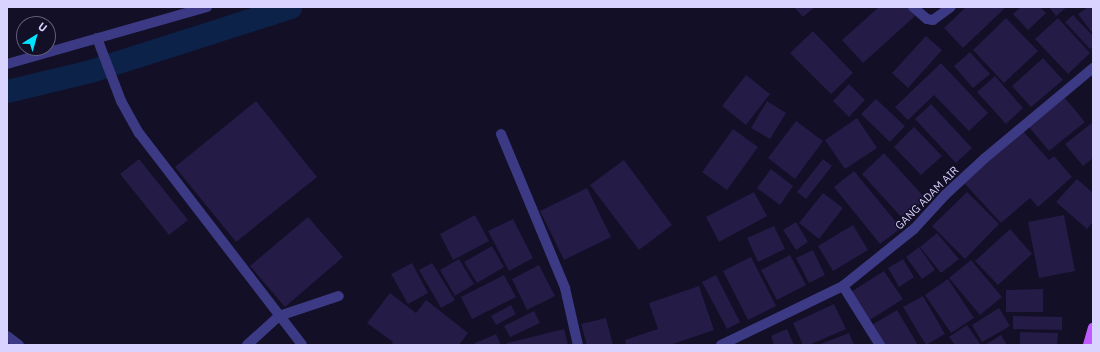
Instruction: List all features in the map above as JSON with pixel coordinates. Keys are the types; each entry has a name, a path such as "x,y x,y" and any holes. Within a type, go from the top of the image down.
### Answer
{"main road":[{"path":"1088,345 1093,328"}],"street":[{"path":"7,64 207,7"},
{"path":"913,7 927,19 933,20 951,7"},
{"path":"97,38 121,101 139,133 302,345"},
{"name":"GANG ADAM AIR","path":"721,345 844,286 914,230 945,195 985,158 1093,68"},
{"path":"501,134 564,288 578,345"},
{"path":"844,286 880,345"},
{"path":"247,345 279,316 339,296"},
{"path":"7,336 19,345"}],"building":[{"path":"794,7 815,7 803,17"},
{"path":"879,7 907,7 915,16 863,63 842,40"},
{"path":"966,7 1006,7 963,48 944,28"},
{"path":"1021,7 1040,7 1046,13 1028,30 1013,14"},
{"path":"1049,7 1067,7 1056,16"},
{"path":"1088,7 1093,7 1093,34 1078,14"},
{"path":"1073,15 1093,36 1093,47 1090,49 1065,22"},
{"path":"1006,18 1038,51 1004,83 973,50"},
{"path":"1058,18 1090,53 1068,74 1035,39"},
{"path":"813,31 853,73 831,94 790,53"},
{"path":"926,36 942,50 908,88 892,73"},
{"path":"970,52 990,74 973,88 954,66"},
{"path":"1043,58 1063,80 1031,107 1012,86"},
{"path":"941,63 988,113 969,131 934,95 908,120 895,107"},
{"path":"746,75 770,94 746,125 722,106"},
{"path":"995,76 1023,108 1006,124 977,92"},
{"path":"849,84 865,100 849,117 833,101"},
{"path":"1065,98 1085,122 1049,151 1029,127"},
{"path":"876,99 905,126 890,142 861,114"},
{"path":"256,101 317,177 236,242 175,167"},
{"path":"767,101 786,113 770,139 751,128"},
{"path":"931,104 972,148 956,163 915,119"},
{"path":"857,118 877,148 845,169 825,140"},
{"path":"796,121 823,141 795,179 768,158"},
{"path":"1093,122 1093,158 1083,166 1065,144"},
{"path":"914,127 942,156 921,175 894,147"},
{"path":"733,129 758,147 727,190 702,172"},
{"path":"1023,131 1049,160 1054,156 1072,177 1038,207 1030,198 1001,223 964,183"},
{"path":"884,153 926,199 903,219 862,174"},
{"path":"139,159 188,220 169,235 120,174"},
{"path":"823,159 832,166 806,199 797,192"},
{"path":"624,160 672,225 639,250 590,185"},
{"path":"771,169 793,186 780,205 757,188"},
{"path":"854,171 901,228 880,244 834,187"},
{"path":"1077,179 1093,193 1093,222 1087,229 1056,202"},
{"path":"587,188 611,237 564,260 540,211"},
{"path":"754,192 767,216 719,242 706,217"},
{"path":"967,192 999,224 965,259 932,226"},
{"path":"823,193 843,208 819,239 799,223"},
{"path":"475,215 489,241 453,260 440,234"},
{"path":"1064,215 1075,271 1039,278 1028,222"},
{"path":"308,217 343,257 285,307 250,266"},
{"path":"513,219 533,258 509,271 488,231"},
{"path":"796,222 808,242 796,250 783,230"},
{"path":"853,225 868,250 833,271 818,246"},
{"path":"774,226 785,249 758,262 747,238"},
{"path":"1010,229 1032,254 998,285 975,261"},
{"path":"937,233 959,259 941,273 920,247"},
{"path":"492,246 504,267 477,283 464,262"},
{"path":"919,247 935,270 922,279 906,257"},
{"path":"813,250 825,275 809,283 796,258"},
{"path":"790,255 806,285 777,300 761,270"},
{"path":"751,257 776,306 748,320 723,271"},
{"path":"459,259 474,284 455,296 440,270"},
{"path":"903,259 914,277 899,287 888,268"},
{"path":"971,260 1002,297 980,315 949,278"},
{"path":"412,263 428,293 408,304 391,274"},
{"path":"432,263 455,300 441,308 419,270"},
{"path":"539,265 555,296 527,310 512,279"},
{"path":"884,271 903,299 870,320 851,292"},
{"path":"504,275 516,297 472,319 461,297"},
{"path":"716,275 740,322 727,329 702,282"},
{"path":"948,279 974,318 951,333 925,295"},
{"path":"699,286 714,330 670,345 626,345 625,340 658,329 649,303"},
{"path":"1043,289 1043,312 1006,312 1006,290"},
{"path":"390,293 416,313 426,300 468,333 459,345 391,345 393,342 367,323"},
{"path":"923,296 945,334 926,345 903,307"},
{"path":"834,304 846,329 809,345 803,345 793,323"},
{"path":"511,305 516,314 496,325 491,316"},
{"path":"999,308 1010,326 982,342 972,325"},
{"path":"897,310 918,345 884,345 872,325"},
{"path":"534,311 540,323 510,337 504,326"},
{"path":"1013,316 1062,317 1062,330 1013,329"},
{"path":"606,318 613,345 587,345 581,324"},
{"path":"967,325 981,345 955,345 949,337"},
{"path":"564,329 568,345 507,345 507,343"},
{"path":"787,329 794,345 774,345 771,336"},
{"path":"1020,332 1058,333 1057,345 1020,345"},
{"path":"849,333 854,345 818,345"},
{"path":"496,334 501,345 471,345"},
{"path":"1001,335 1007,345 985,345"}],"waterway":[{"path":"7,91 90,71 290,7"}]}
